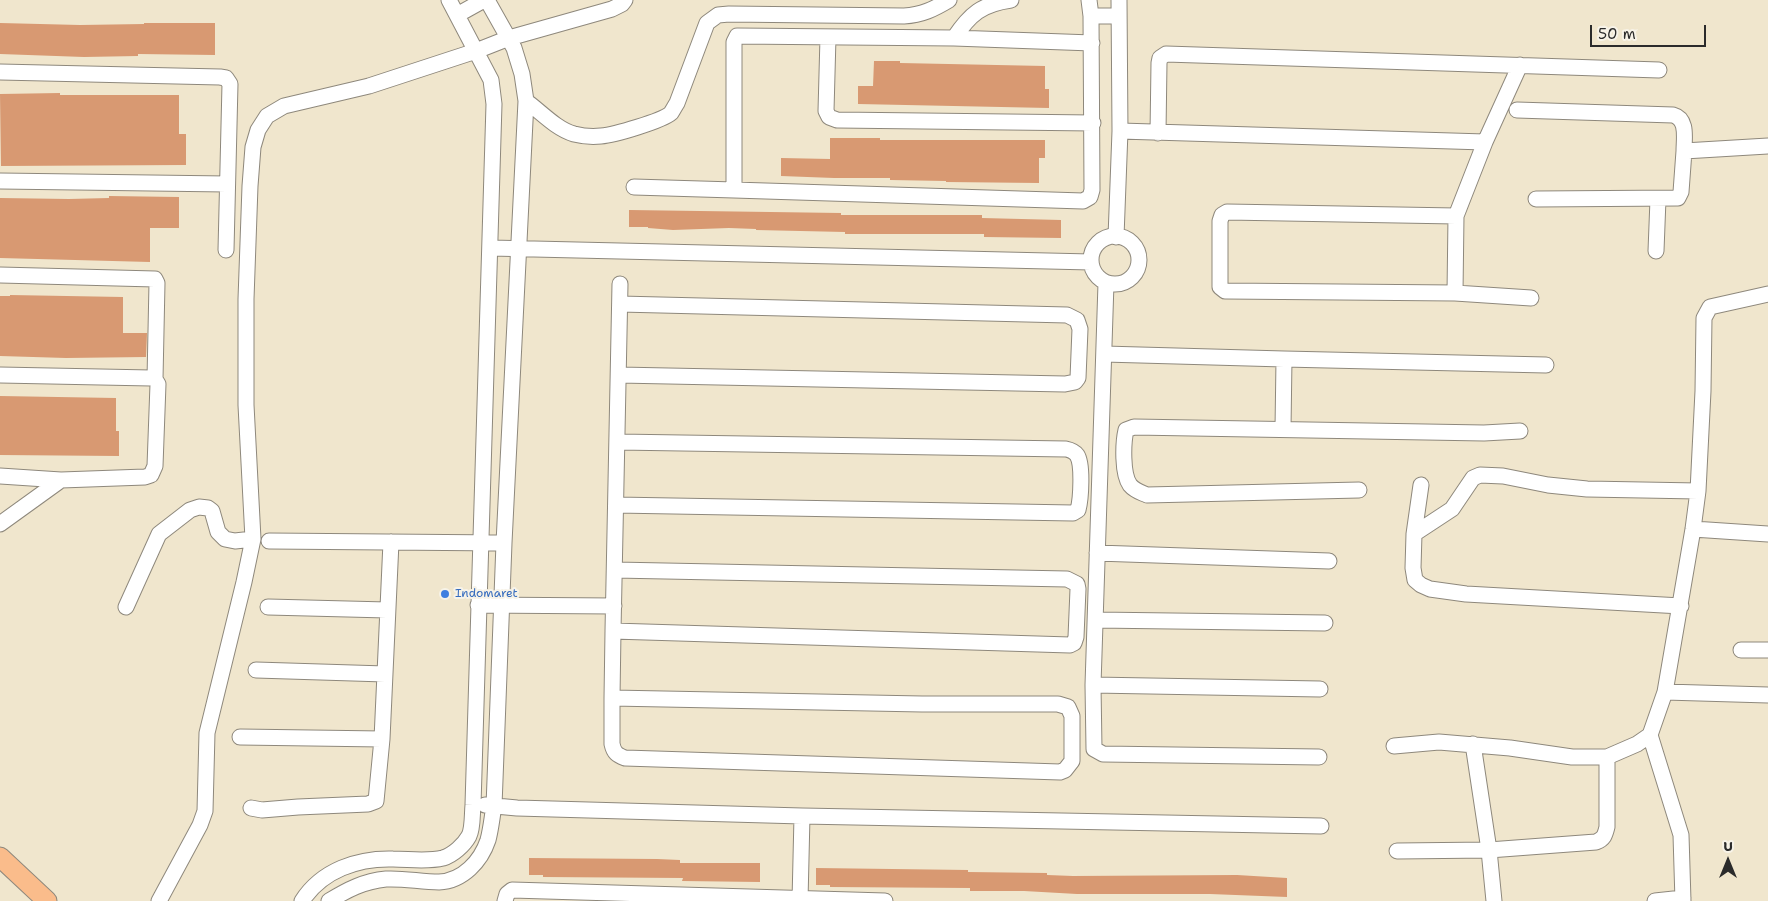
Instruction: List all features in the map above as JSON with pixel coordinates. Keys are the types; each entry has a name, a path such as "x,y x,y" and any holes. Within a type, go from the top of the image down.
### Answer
{"main road":[{"path":"0,856 47,901"}],"street":[{"path":"302,901 320,881 332,872 351,864 392,858 415,860 443,858 457,850 470,834 473,805 494,104 491,80 449,0"},
{"path":"329,901 351,887 368,882 384,879 406,879 440,882 462,876 482,854 488,839 494,806 504,543 526,101 522,74 514,48 485,0 457,15"},
{"path":"159,901 200,825 205,810 207,733 253,539 246,405 246,299 250,186 253,147 258,130 267,116 284,106 369,86 476,51 509,38 612,9 622,4 625,0"},
{"path":"526,101 559,126 572,133 586,136 616,133 663,118 671,113 677,103 707,24 712,18 730,14 904,16 931,11 949,0"},
{"path":"954,38 964,23 974,14 988,5 1011,0"},
{"path":"634,187 1083,201 1090,197 1092,190 1092,43 1089,0"},
{"path":"1116,237 1120,131 1119,0"},
{"path":"1091,16 1118,16"},
{"path":"734,190 735,38 741,35 954,38 1092,43"},
{"path":"828,37 826,111 829,117 837,120 1093,123"},
{"path":"1158,133 1159,64 1160,58 1166,54 1660,70"},
{"path":"1455,293 1456,216 1485,142 1520,65"},
{"path":"0,72 226,78 230,84 226,250"},
{"path":"1518,110 1673,115 1679,116 1683,122 1684,151 1681,196 1678,198 1536,200"},
{"path":"1120,131 1485,142"},
{"path":"1684,151 1768,146"},
{"path":"0,181 227,184"},
{"path":"1656,251 1658,199"},
{"path":"1456,216 1227,212 1222,215 1220,221 1220,288 1225,291 1455,293 1531,298"},
{"path":"1109,237 1116,237 1130,242 1136,248 1139,262 1134,276 1121,284 1106,282 1096,274 1091,262 1097,245 1109,237"},
{"path":"491,248 1091,262"},
{"path":"0,275 155,279 157,282 155,379 158,384 155,466 151,474 145,477 61,480 0,476"},
{"path":"1106,282 1093,685 1094,749 1103,754 1319,757"},
{"path":"612,698 922,704 1058,704 1068,707 1072,716 1072,761 1065,770 1060,772 625,758 617,755 612,744 612,698 620,284"},
{"path":"1394,746 1440,742 1472,744 1572,757 1607,757 1637,744 1650,735 1665,692 1693,529 1698,491 1706,312 1710,307 1768,294"},
{"path":"619,375 1065,384 1075,382 1078,378 1080,329 1077,320 1067,315 620,304"},
{"path":"1104,354 1284,360 1546,365"},
{"path":"1283,429 1284,360"},
{"path":"0,375 155,379"},
{"path":"1359,490 1147,495 1137,491 1129,483 1124,462 1124,436 1129,428 1520,432"},
{"path":"616,505 1073,513 1078,510 1080,503 1080,463 1078,456 1073,451 1066,449 618,442"},
{"path":"1414,534 1452,509 1473,478 1480,475 1503,476 1548,485 1587,489 1698,491"},
{"path":"0,524 61,480"},
{"path":"1421,485 1414,534 1413,574 1415,580 1421,585 1430,589 1466,594 1681,606"},
{"path":"126,607 159,534 190,510 199,506 212,511 218,532 225,538 234,541 253,539"},
{"path":"1693,529 1768,534"},
{"path":"269,541 504,543"},
{"path":"251,808 262,810 373,803 376,801 382,739 391,542"},
{"path":"1097,553 1329,561"},
{"path":"613,632 1070,645 1076,637 1078,589 1077,584 1067,579 615,570"},
{"path":"478,605 614,606"},
{"path":"268,607 387,610"},
{"path":"1096,620 1325,624"},
{"path":"1741,650 1768,650"},
{"path":"256,670 385,674"},
{"path":"1093,685 1320,689"},
{"path":"1665,692 1768,695"},
{"path":"1650,735 1681,834 1683,899 1655,901"},
{"path":"240,737 382,739"},
{"path":"1472,744 1489,850 1494,901"},
{"path":"1397,851 1489,850 1596,842 1601,840 1606,835 1607,826 1607,757"},
{"path":"473,805 517,808 802,816 1321,826"},
{"path":"800,900 802,816"},
{"path":"505,901 512,890 800,900 885,901"}],"building":[{"path":"0,23 80,25 215,23 215,55 138,54 138,56 84,57 0,54"},
{"path":"874,61 1045,66 1045,89 1049,89 1049,108 858,104 858,86 873,86"},
{"path":"60,93 60,95 179,95 179,134 186,134 186,165 1,166 0,94"},
{"path":"830,138 880,138 880,140 1045,140 1045,158 1039,158 1039,183 946,182 890,180 890,178 781,176 781,158 830,159"},
{"path":"109,196 179,197 179,228 150,228 150,262 0,258 0,198 69,199 109,198"},
{"path":"629,210 841,213 841,215 982,215 982,218 1061,220 1061,238 984,237 984,234 845,234 845,232 729,228 673,230 629,227"},
{"path":"0,296 123,297 123,333 147,333 146,357 66,358 0,356"},
{"path":"0,396 116,398 116,431 119,431 119,456 0,455"},
{"path":"529,858 657,859 680,860 680,863 760,863 760,882 682,881 683,878 543,877 543,875 529,875"},
{"path":"816,868 968,870 968,872 1047,873 1047,875 1073,876 1237,875 1287,878 1287,897 1210,894 1077,894 1024,891 970,891 970,888 830,887 830,885 816,885"}],"place":[{"name":"Indomaret","path":"445,594"}]}
